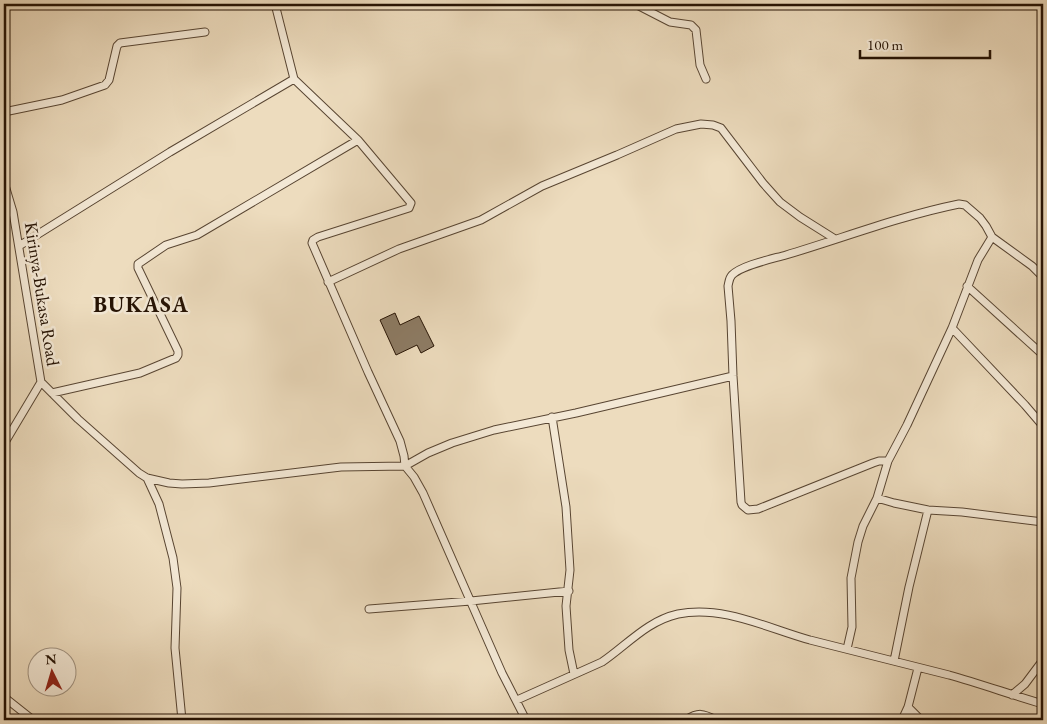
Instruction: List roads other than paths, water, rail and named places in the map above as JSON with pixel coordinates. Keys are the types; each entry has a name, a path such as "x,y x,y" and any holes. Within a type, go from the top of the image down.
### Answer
{"street":[{"path":"275,4 294,79 358,140 411,202 409,208 318,237 313,240 312,244 400,441 405,466 423,493 502,673 526,720"},
{"path":"635,4 648,7 670,22 694,27 696,30 700,65 706,79"},
{"path":"4,112 62,100 105,85 109,80 117,46 120,43 205,32"},
{"path":"19,246 170,152 294,79"},
{"path":"328,282 399,249 496,213 542,186 676,129 701,124 721,128 780,202 835,239"},
{"path":"52,392 140,373 176,358 178,351 138,268 138,264 166,245 197,236 358,140"},
{"name":"Kirinya-Bukasa Road","path":"4,182 13,212 41,382"},
{"path":"888,461 879,461 758,509 748,510 745,508 741,502 733,376 728,286 732,275 749,266 835,239 918,214 959,204 966,206 980,218 992,237 1032,266 1043,277"},
{"path":"847,649 852,627 851,578 858,542 877,498 888,461 907,425 952,328 978,260 992,237"},
{"path":"968,286 1043,355"},
{"path":"952,328 1043,426"},
{"path":"4,444 41,382 78,419 133,468 148,478 169,483 209,483 341,467 405,466 428,453 452,443 494,430 733,376"},
{"path":"552,418 566,507 570,556 569,590 566,606 569,650 574,674"},
{"path":"148,478 159,504 174,566 177,588 175,648 182,720"},
{"path":"877,498 928,510 962,512 1043,522"},
{"path":"894,661 909,587 928,510"},
{"path":"369,608 471,601 569,590"},
{"path":"517,700 602,662 647,627 665,617 711,612 728,614 810,640 949,676 1043,704"},
{"path":"1012,695 1025,684 1043,660"},
{"path":"902,720 908,707 918,668"},
{"path":"1025,684 1026,699"},
{"path":"4,697 33,720"},
{"path":"908,707 921,720"},
{"path":"686,720 698,714 706,715 716,720"}],"district":[{"name":"BUKASA","path":"141,304"}]}
